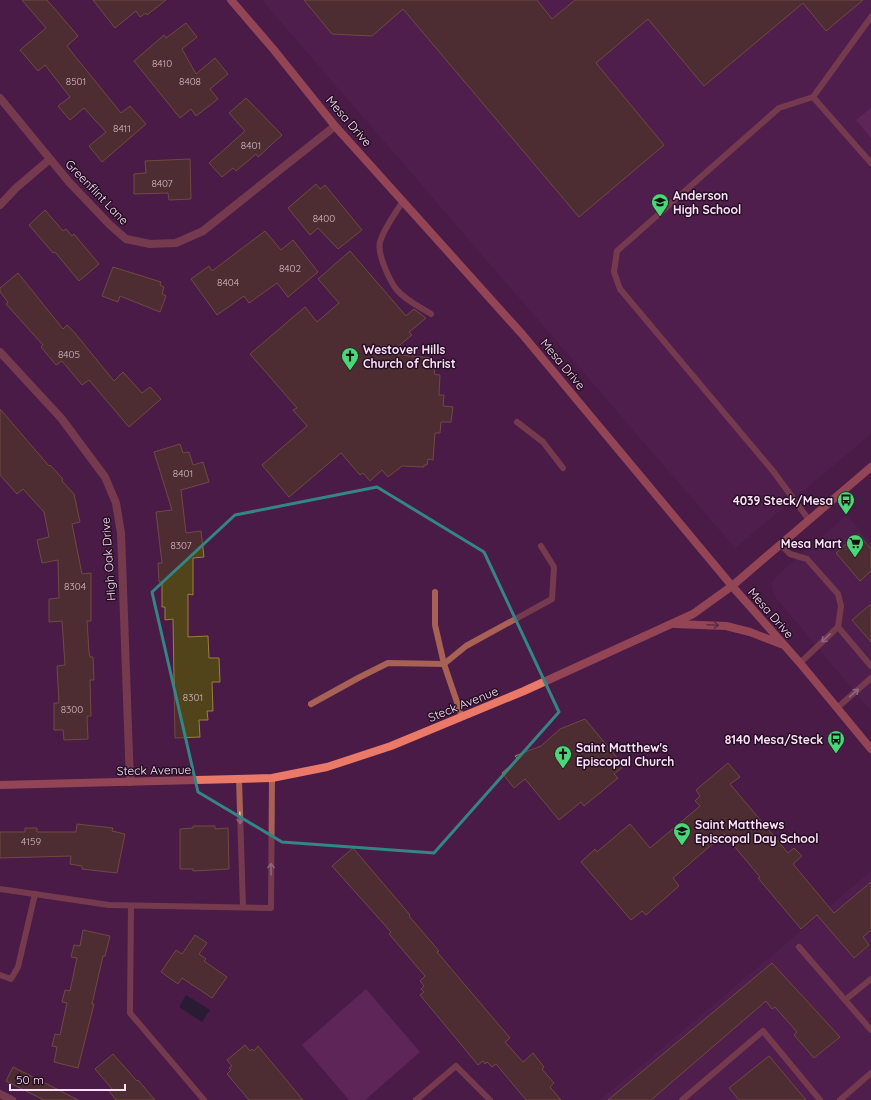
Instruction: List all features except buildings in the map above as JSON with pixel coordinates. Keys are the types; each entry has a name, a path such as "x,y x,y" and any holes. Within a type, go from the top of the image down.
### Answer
{"street":[{"name":"Mesa Drive","path":"231,0 274,50 335,126 522,334 732,586 800,663 871,749"},
{"name":"Greenflint Lane","path":"0,98 92,207 126,239 150,244 176,243 203,231 227,214 335,126"},
{"path":"0,205 16,188 50,159"},
{"name":"High Oak Drive","path":"0,352 61,418 86,450 105,477 116,503 121,533 130,782"},
{"name":"Steck Avenue","path":"0,786 272,778 326,767 392,746 524,691 674,624 693,614 732,586 871,467"},
{"path":"674,624 726,626 750,632 783,644"},
{"path":"0,1094 12,1100"}],"lane":[{"path":"809,520 774,472 620,289 614,272 617,251 779,108 812,97 871,17"},
{"path":"812,97 871,163"},
{"path":"403,201 380,243 380,254 396,289 405,297 432,314"},
{"path":"517,422 543,442 563,468"},
{"path":"781,545 790,554 807,559 838,594 840,606 838,627 800,663"},
{"path":"311,704 388,663 444,664 466,646 552,599 554,567 541,546"},
{"path":"435,592 435,626 444,664 462,717"},
{"path":"838,627 871,666"},
{"path":"837,708 871,678"},
{"path":"0,889 109,905 271,908 272,778"},
{"path":"239,779 243,907"},
{"path":"0,975 11,979 18,967 36,894"},
{"path":"131,906 130,1013 204,1100"},
{"path":"799,947 871,1030"},
{"path":"845,1000 871,979"},
{"path":"682,1100 763,1031 820,1100"},
{"path":"416,1100 456,1066 490,1100"},
{"path":"840,1100 871,1073"}],"highlighted area":[{"path":"377,487 484,552 559,712 434,853 282,842 198,792 152,592 235,515"}],"shaded area":[{"name":"Anderson High School","path":"262,0 871,0 871,434 735,548"},
{"path":"871,108 871,138 856,120"},
{"path":"847,515 871,543 871,711 776,598 772,588 772,582 781,572"},
{"path":"871,871 871,1100 600,1100 788,942"},
{"path":"366,989 420,1052 365,1100 349,1100 302,1045"},
{"path":"186,995 210,1010 202,1022 179,1007"}],"place":[{"name":"Anderson High School","path":"660,217"},
{"name":"Westover Hills Church of Christ","path":"350,371"},
{"name":"4039 Steck/Mesa","path":"846,515"},
{"name":"Mesa Mart","path":"855,558"},
{"name":"8140 Mesa/Steck","path":"836,754"},
{"name":"Saint Matthew's Episcopal Church","path":"563,769"},
{"name":"Saint Matthews Episcopal Day School","path":"682,846"}]}
